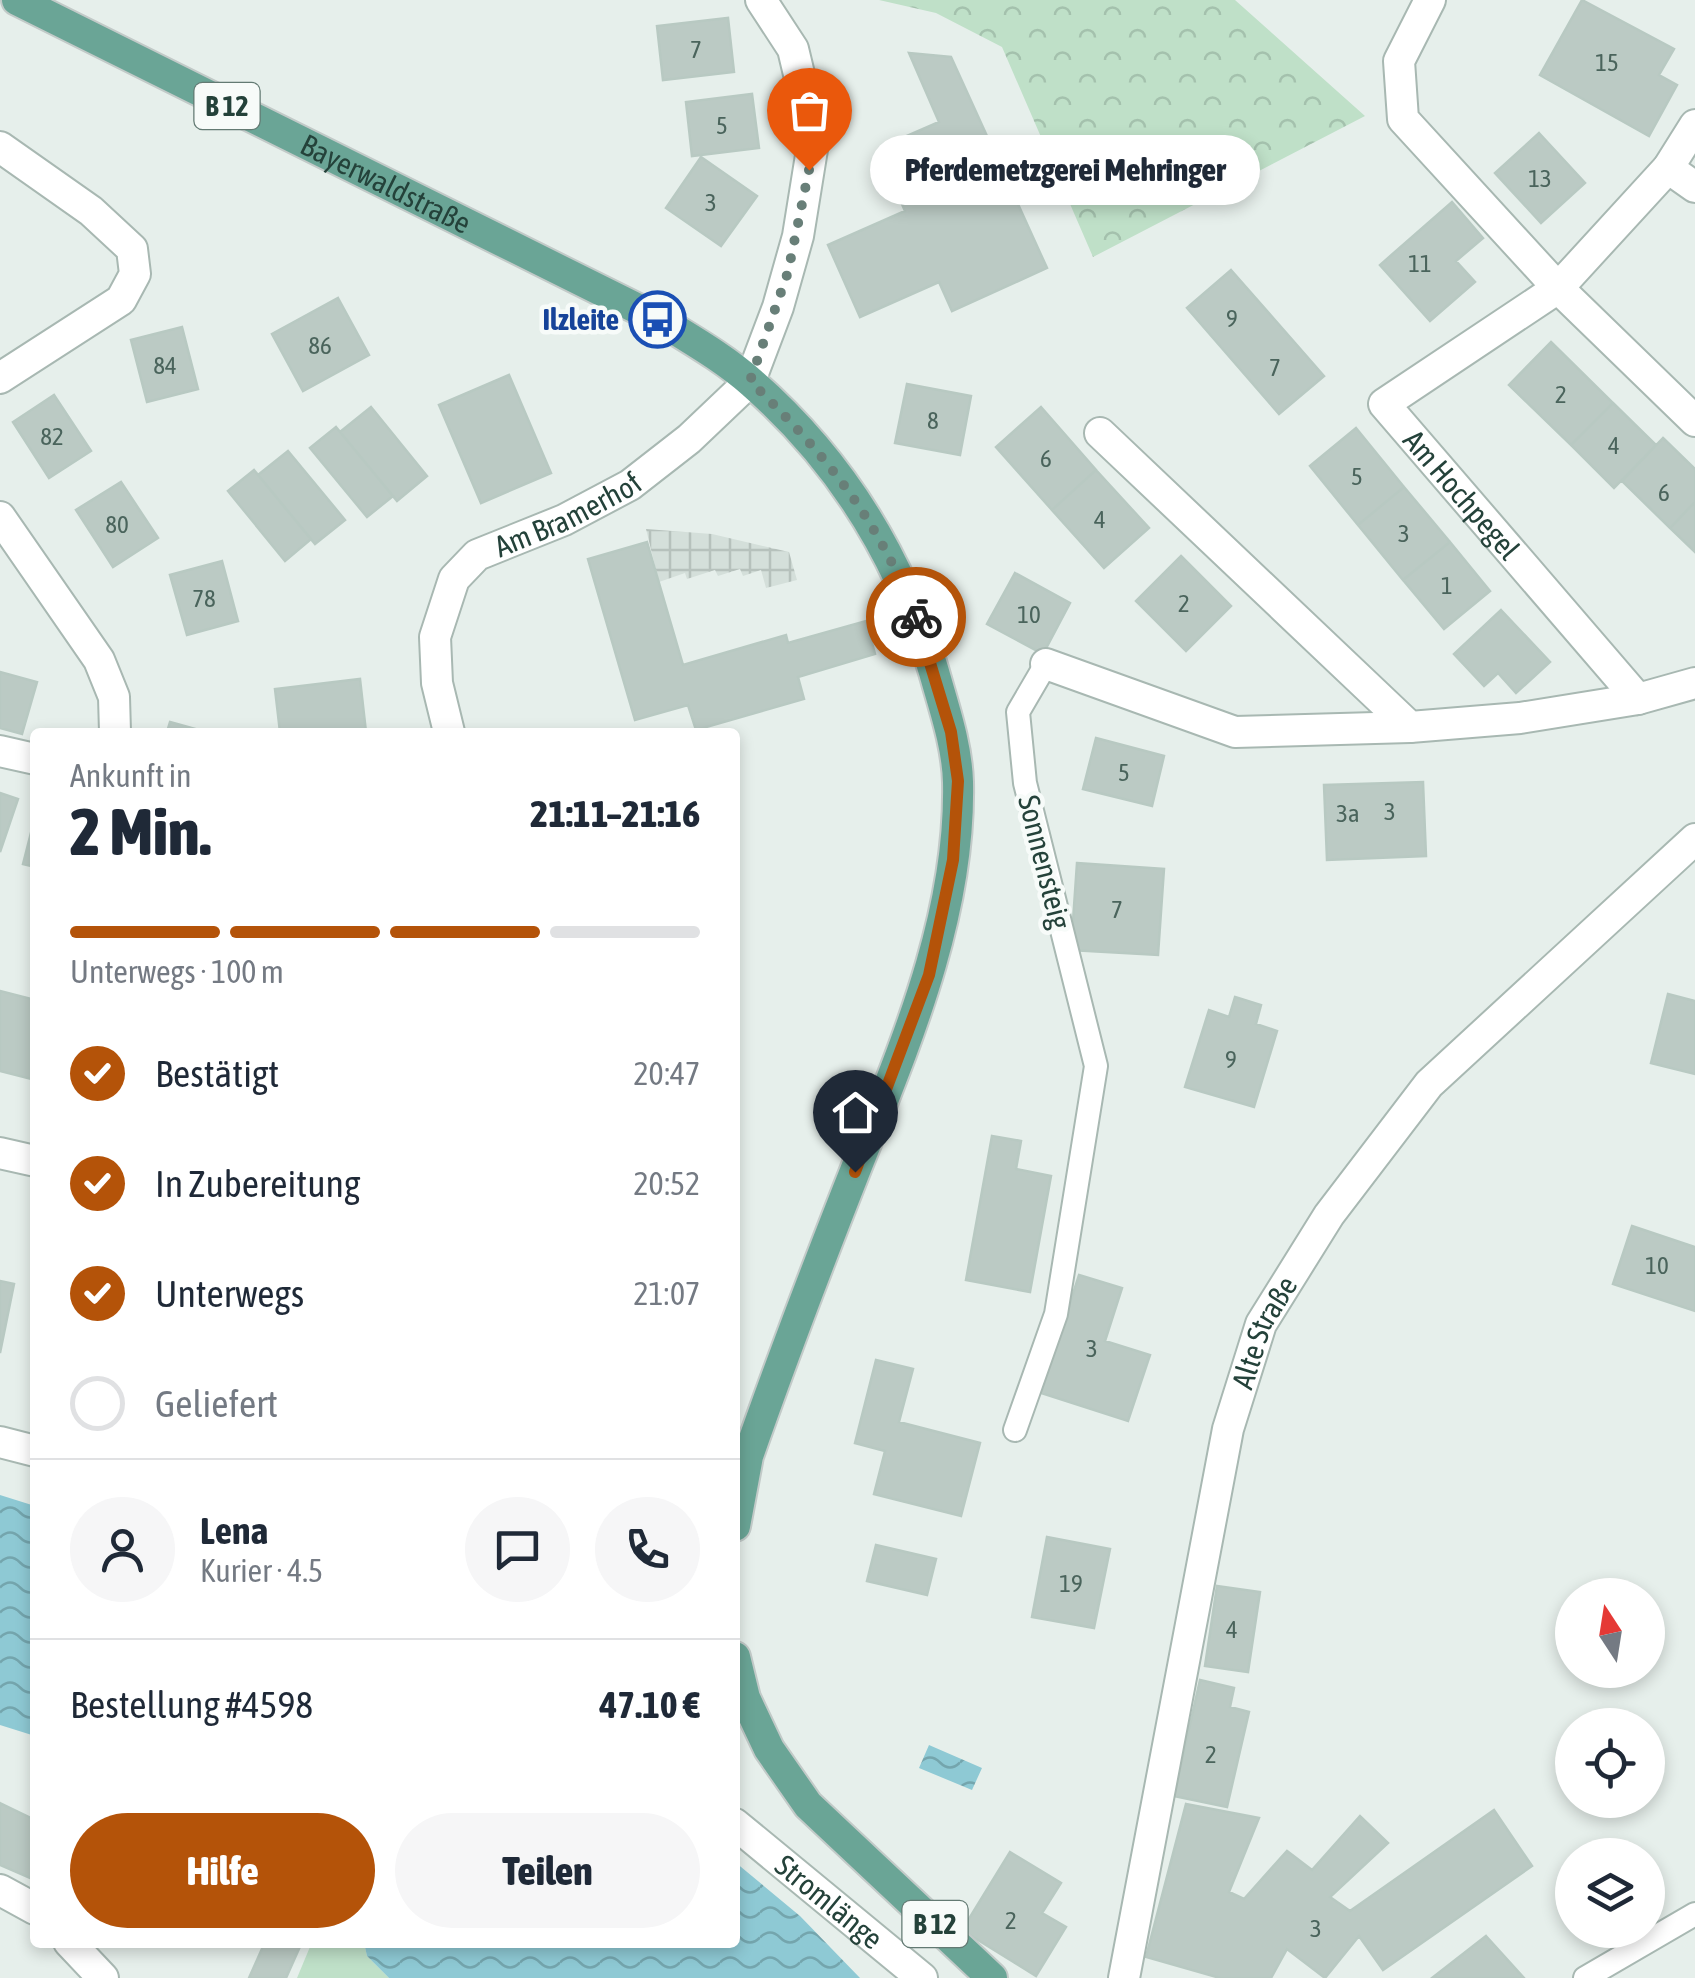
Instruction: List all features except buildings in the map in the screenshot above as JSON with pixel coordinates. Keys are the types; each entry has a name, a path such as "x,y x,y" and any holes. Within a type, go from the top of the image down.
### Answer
{"main road":[{"name":"Bayerwaldstraße","path":"17,0 658,319 750,381 809,438 847,486 900,574 922,631 951,732 958,781 953,860 929,975 748,1456 740,1499"},
{"name":"B 12","path":"740,1676 769,1750 808,1805 992,1978"}],"street":[{"path":"750,381 778,307 798,236 814,137 793,49 761,0"},
{"path":"1430,0 1399,60 1403,119 1558,288 1695,421"},
{"name":"Am Hochpegel","path":"1638,699 1384,404 1558,288 1668,168 1695,126"},
{"path":"0,147 91,211 132,249 134,274 120,300 0,378"},
{"path":"1668,168 1695,187"},
{"name":"Am Bramerhof","path":"448,728 437,683 435,637 454,579 478,555 564,520 630,485 688,439 750,381"},
{"path":"1100,433 1410,727"},
{"path":"0,517 99,660 114,698 115,728"},
{"name":"Sonnensteig","path":"1046,664 1235,732 1410,727 1520,718 1638,699"},
{"path":"1638,699 1695,684"},
{"path":"0,751 30,758"},
{"name":"Alte Straße","path":"1124,1978 1228,1429 1260,1324 1329,1215 1429,1084 1695,839"},
{"path":"0,1154 30,1160"},
{"path":"0,1442 30,1450"},
{"name":"Stromlänge","path":"740,1828 922,1978"},
{"path":"0,1890 30,1906"},
{"path":"75,1948 103,1978"}],"lane":[{"name":"Sonnensteig","path":"1015,1430 1056,1314 1096,1066 1025,783 1018,712 1046,664"},
{"path":"1584,1978 1695,1914"}],"shaded area":[{"path":"646,529 712,534 789,552 797,580 766,588 761,570 743,576 740,569 718,576 715,570 687,579 685,573 659,582"}],"green space":[{"path":"879,0 1235,0 1365,116 1093,257 1002,47 936,13"},
{"path":"310,1948 365,1948 367,1956 389,1978 297,1978"}],"water":[{"path":"0,1495 30,1504 30,1734 0,1725"},
{"path":"929,1745 982,1768 972,1790 919,1768"},
{"path":"740,1866 800,1916 860,1978 389,1978 367,1956 365,1948 740,1948"}],"way so far":[{"path":"809,170 788,272 750,381 809,438 847,486 900,574 916,617"}],"place":[{"name":"Pferdemetzgerei Mehringer","path":"809,170"},
{"name":"Ilzleite","path":"658,319"}],"route":[{"path":"855,1172 929,975 953,860 958,781 951,732 916,617"}]}
